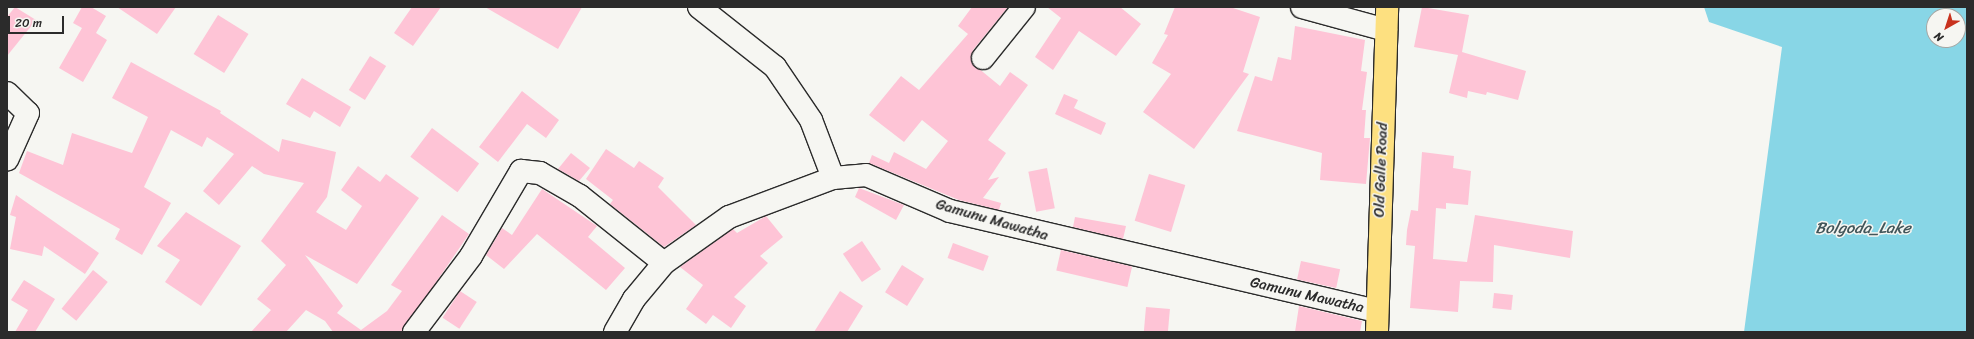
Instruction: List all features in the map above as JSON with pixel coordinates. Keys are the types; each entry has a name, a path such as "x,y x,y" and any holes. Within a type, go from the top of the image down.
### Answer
{"highway":[{"name":"Old Galle Road","path":"1376,321 1387,7"}],"street":[{"path":"699,7 775,68 811,120 833,178"},
{"path":"983,58 1024,7"},
{"path":"1302,7 1386,30"},
{"path":"7,93 28,113 7,160"},
{"path":"414,332 471,256 521,171 540,173 580,196 664,263"},
{"name":"Gamunu Mawatha","path":"615,332 634,299 664,263 729,217 833,178 866,175 950,211 1376,321"}],"water":[{"name":"Bolgoda_Lake","path":"1704,7 1967,7 1967,332 1744,332 1782,47 1709,22"}],"building":[{"path":"15,7 36,20 7,56 7,17"},
{"path":"82,7 91,7 106,16 96,33 107,40 83,82 59,68 82,28 73,23"},
{"path":"117,7 176,7 157,34"},
{"path":"412,7 441,7 413,46 394,33"},
{"path":"485,7 582,7 558,49"},
{"path":"972,7 1008,7 973,50 972,63 1000,86 1010,72 1028,85 988,140 1006,153 988,180 999,177 983,198 1001,203 999,210 959,200 869,163 872,155 889,163 894,152 926,169 948,141 922,120 904,142 869,115 901,76 919,90 968,34 958,26"},
{"path":"1047,7 1120,7 1141,24 1116,56 1079,31 1053,70 1035,57 1061,18"},
{"path":"1175,7 1230,7 1260,17 1243,72 1249,74 1194,149 1143,112 1171,74 1152,63 1168,35 1164,34"},
{"path":"1422,7 1469,15 1462,52 1526,71 1518,100 1487,92 1486,95 1468,91 1467,98 1449,93 1458,55 1414,47"},
{"path":"218,15 249,34 224,73 194,54"},
{"path":"1295,26 1365,40 1361,71 1367,72 1362,110 1366,110 1364,138 1370,138 1366,184 1320,180 1322,153 1237,131 1255,76 1272,81 1278,57 1291,60"},
{"path":"370,56 386,66 365,100 349,90"},
{"path":"131,62 221,111 220,113 279,152 282,139 336,152 327,197 316,212 346,230 362,206 341,190 358,166 380,182 386,174 419,198 357,284 305,255 343,306 337,313 361,330 387,311 402,291 391,285 442,215 469,234 402,332 333,332 325,321 306,310 286,332 251,332 271,310 257,299 286,265 261,241 304,183 264,174 252,166 219,205 203,191 234,154 207,137 202,147 171,130 144,187 171,203 142,255 115,239 120,229 19,173 27,151 63,165 72,133 132,153 148,117 112,98"},
{"path":"302,78 351,107 340,127 314,111 310,118 286,104"},
{"path":"522,91 559,120 546,138 527,124 498,162 479,147"},
{"path":"1064,94 1078,100 1074,108 1106,123 1101,135 1055,114"},
{"path":"432,128 479,164 457,192 410,157"},
{"path":"606,149 634,168 639,161 664,178 658,187 696,225 664,247 610,204 613,200 586,179"},
{"path":"1422,152 1454,156 1453,168 1471,171 1468,205 1446,203 1446,209 1436,208 1433,259 1467,262 1475,215 1573,231 1570,258 1494,245 1493,282 1460,281 1458,312 1410,308 1415,246 1406,245 1407,230 1411,210 1418,211"},
{"path":"571,153 590,168 579,181 558,169"},
{"path":"1047,168 1055,208 1036,212 1028,172"},
{"path":"1149,174 1185,185 1171,232 1135,221"},
{"path":"859,188 904,205 896,220 855,197"},
{"path":"542,189 597,226 588,237 625,268 606,290 537,234 504,269 486,255 502,228 512,235"},
{"path":"16,195 99,253 85,274 44,246 42,256 10,249 16,217 10,215"},
{"path":"186,212 241,246 201,306 165,282 180,260 157,246"},
{"path":"766,216 783,237 760,256 768,263 734,297 746,306 731,328 713,315 706,324 686,309 703,285 680,267 733,229 737,233"},
{"path":"1075,217 1126,226 1123,239 1073,227"},
{"path":"862,241 881,269 862,282 843,254"},
{"path":"953,243 989,256 983,271 948,258"},
{"path":"1061,250 1132,266 1127,287 1056,270"},
{"path":"1301,261 1340,269 1336,288 1297,280"},
{"path":"902,265 924,279 907,306 885,292"},
{"path":"93,270 108,282 76,321 62,309"},
{"path":"24,280 55,299 35,332 15,332 28,310 11,300"},
{"path":"460,291 477,302 459,329 443,318"},
{"path":"840,291 863,306 847,332 814,332"},
{"path":"1494,293 1513,295 1511,310 1492,308"},
{"path":"1299,306 1362,321 1360,332 1295,332"},
{"path":"1146,307 1170,309 1168,332 1144,332"}]}
